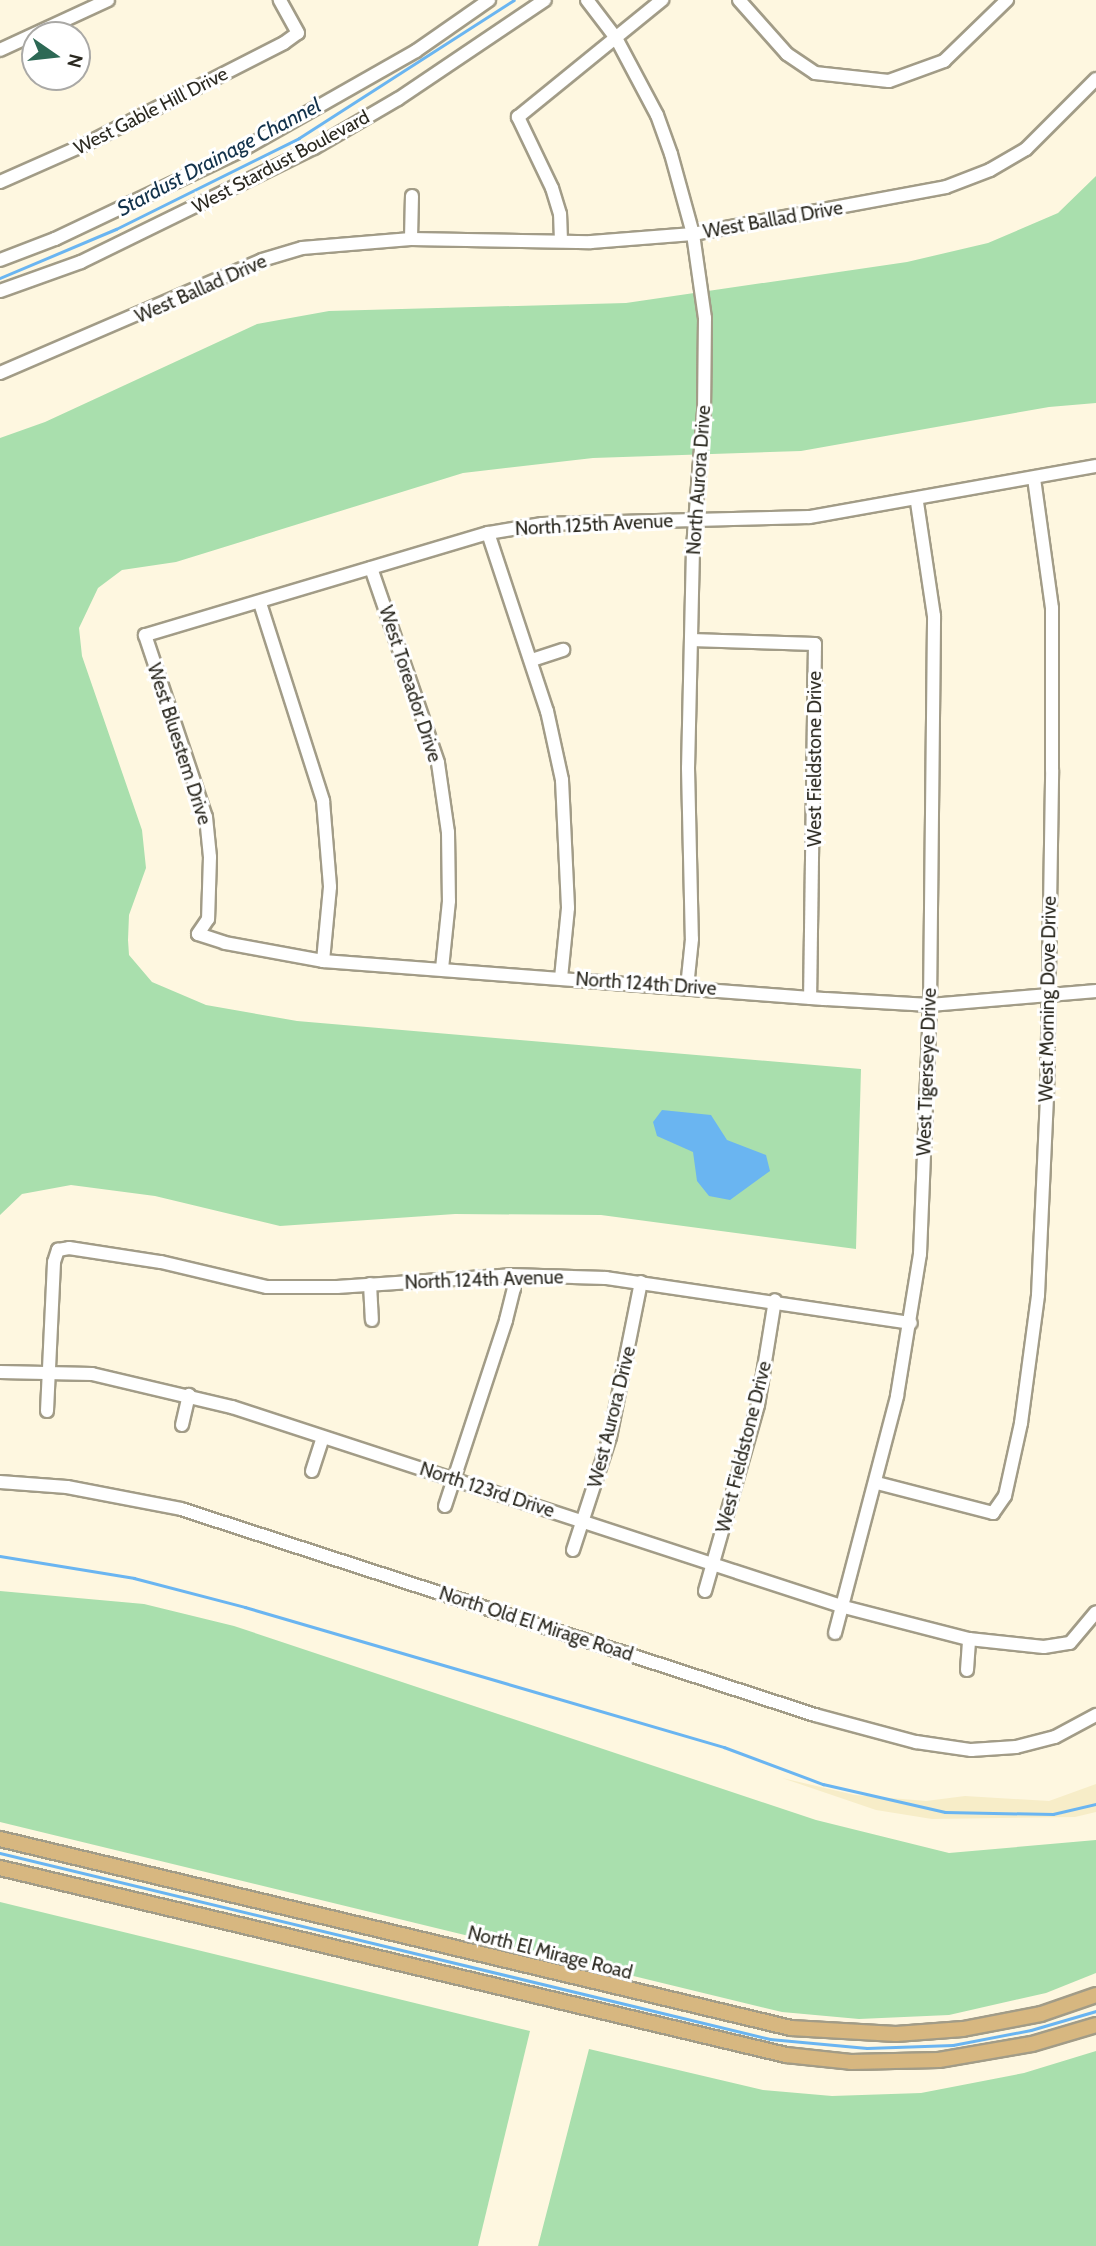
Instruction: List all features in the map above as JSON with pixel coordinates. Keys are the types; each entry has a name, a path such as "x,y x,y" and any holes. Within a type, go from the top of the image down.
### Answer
{"main road":[{"name":"North El Mirage Road","path":"0,1839 791,2028 896,2035 953,2030 1041,2014 1096,1995"},
{"path":"0,1868 786,2055 851,2062 939,2060 1032,2044 1096,2025"}],"street":[{"path":"0,50 108,0"},
{"name":"West Gable Hill Drive","path":"0,182 178,98 298,33 280,0"},
{"name":"West Stardust Boulevard","path":"0,260 125,207 240,151 416,51 489,0"},
{"name":"West Stardust Boulevard","path":"0,292 81,262 314,148 398,99 545,0"},
{"name":"North Aurora Drive","path":"587,0 616,38 657,115 685,197 705,318 706,368 694,519 691,639 692,939 687,987"},
{"path":"561,241 560,214 552,188 536,146 518,117 662,0"},
{"path":"739,0 787,54 815,73 889,81 944,61 1007,0"},
{"name":"West Ballad Drive","path":"0,373 262,260 315,246 411,239 561,241 693,234 885,200 990,170 1026,149 1096,79"},
{"path":"411,239 412,196"},
{"name":"North 125th Avenue","path":"145,635 260,603 488,533 542,524 809,517 917,502 1096,466"},
{"name":"West Morning Dove Drive","path":"877,1483 993,1513 1005,1496 1021,1423 1038,1295 1049,995 1052,608 1034,479"},
{"name":"West Tigerseye Drive","path":"835,1633 877,1483 911,1322 920,1254 930,1005 934,616 917,502"},
{"path":"488,533 532,660 562,780 568,845 568,908 561,978"},
{"name":"West Toreador Drive","path":"371,568 438,764 448,832 449,901 442,969"},
{"path":"260,603 323,801 330,887 323,961"},
{"name":"West Bluestem Drive","path":"145,635 206,817 208,919 198,934"},
{"name":"West Fieldstone Drive","path":"691,639 815,644 810,998"},
{"path":"532,660 563,650"},
{"name":"North 124th Drive","path":"198,934 323,961 810,998 930,1005 1096,991"},
{"name":"North 124th Avenue","path":"49,1369 58,1250 112,1253 267,1287 512,1275 641,1282 911,1322"},
{"path":"445,1506 506,1320 514,1289 512,1275"},
{"name":"West Aurora Drive","path":"573,1550 616,1414 641,1282"},
{"path":"370,1284 372,1320"},
{"name":"West Fieldstone Drive","path":"705,1591 715,1564 758,1405 775,1300"},
{"path":"47,1411 49,1369"},
{"name":"North 123rd Drive","path":"0,1372 49,1369 189,1395 454,1478 844,1608 968,1639 1044,1647 1070,1643 1096,1612"},
{"path":"182,1425 189,1395"},
{"path":"312,1471 323,1438"},
{"name":"North Old El Mirage Road","path":"0,1482 125,1496 192,1512 815,1715 916,1742 998,1750 1071,1730 1096,1715"},
{"path":"967,1670 968,1639"}],"green space":[{"path":"1096,176 1096,403 1049,407 801,451 593,458 463,473 176,562 122,570 98,588 79,628 82,656 142,830 146,868 129,915 128,940 129,955 152,982 206,1005 297,1021 861,1069 856,1249 601,1215 455,1214 280,1226 155,1196 71,1185 22,1194 0,1215 0,438 45,422 257,324 329,311 626,303 907,262 988,243 1058,213"},
{"path":"0,1591 144,1604 234,1626 816,1820 949,1853 1096,1840 1096,1973 1046,1993 949,2015 859,2019 782,2012 0,1822"},
{"path":"0,1902 530,2031 478,2246 0,2246"},
{"path":"589,2049 763,2090 832,2096 921,2093 1024,2073 1096,2051 1096,2246 538,2246"}],"sand":[{"path":"782,1778 855,1795 926,1801 965,1796 1049,1801 1096,1784 1096,1812 1075,1817 932,1819 876,1810"}],"water":[{"path":"662,1110 711,1115 727,1140 766,1155 770,1171 730,1200 709,1196 697,1181 693,1152 657,1136 653,1122"}],"waterway":[{"name":"Stardust Drainage Channel","path":"0,278 116,229 299,138 514,0"},
{"path":"0,1556 134,1578 245,1607 724,1747 823,1784 945,1812 1053,1814 1096,1804"},
{"path":"0,1853 770,2039 867,2048 953,2045 1031,2030 1096,2011"}]}
